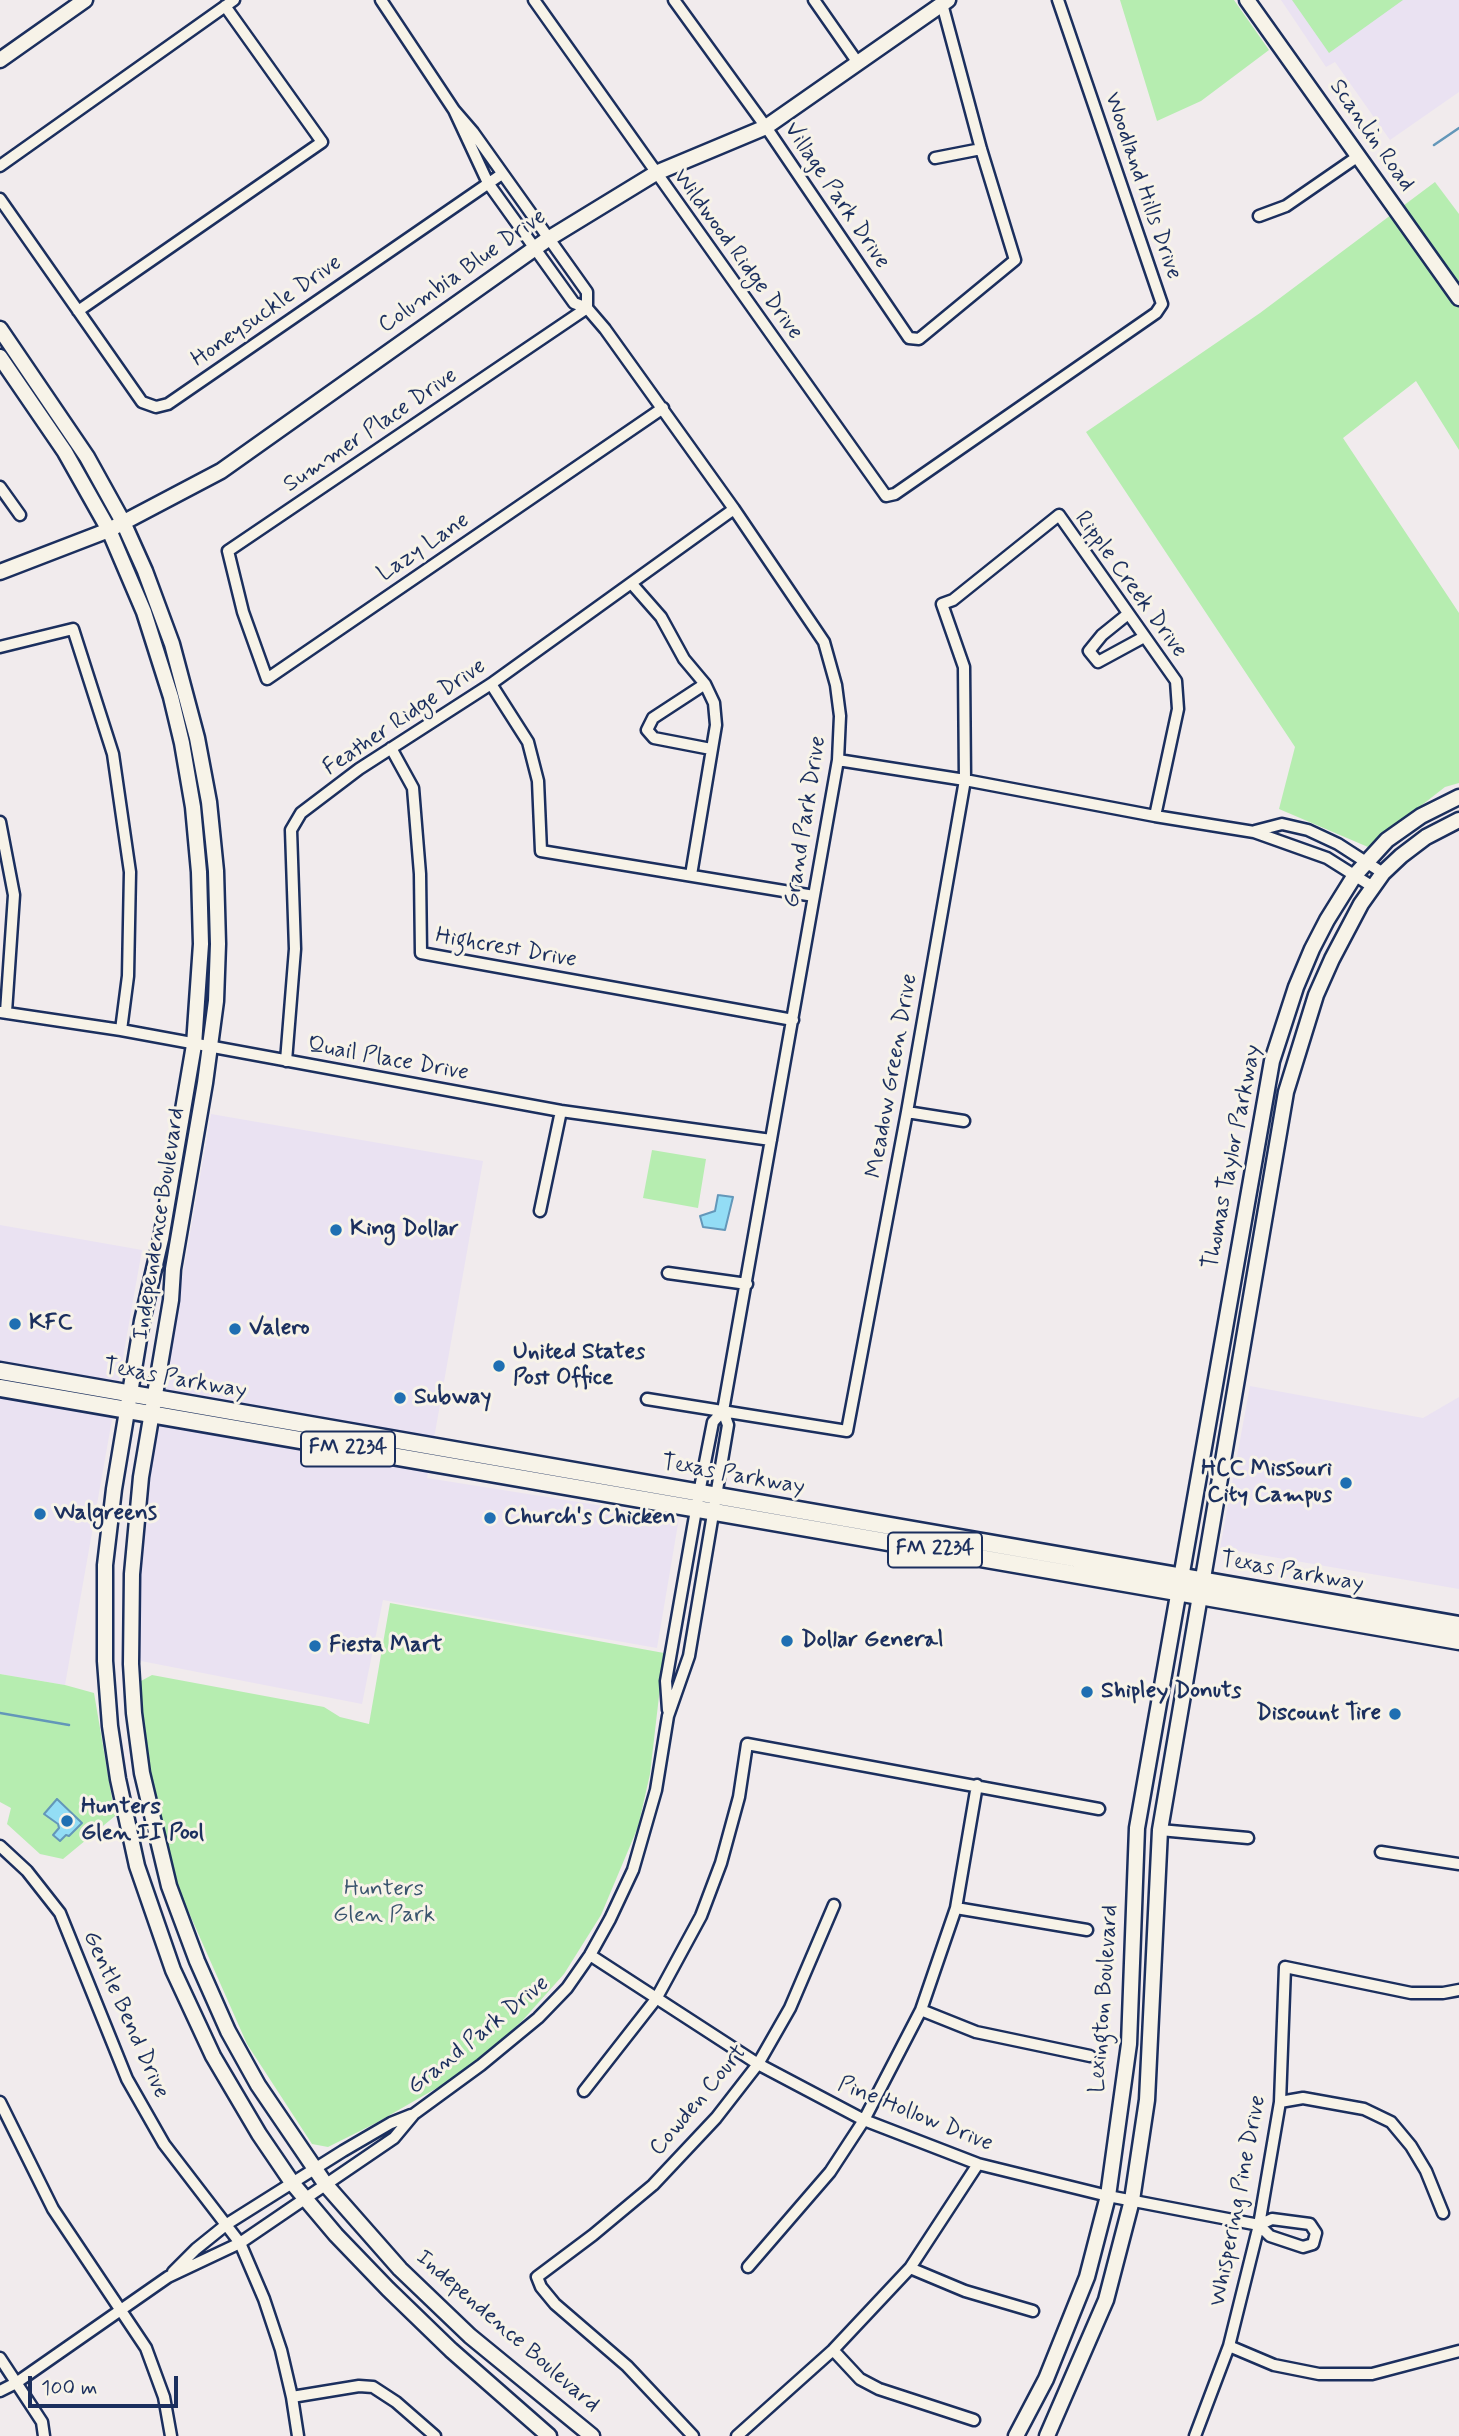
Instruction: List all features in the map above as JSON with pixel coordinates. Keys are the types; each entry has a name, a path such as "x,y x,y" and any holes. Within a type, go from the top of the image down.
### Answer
{"main road":[{"name":"Texas Parkway","path":"0,1371 128,1403"},
{"name":"Texas Parkway","path":"0,1388 412,1443 538,1465 697,1501"},
{"name":"Texas Parkway","path":"154,1407 376,1454 507,1477 697,1501 1180,1584 1459,1642"},
{"path":"376,1454 380,1449 400,1449 412,1443"},
{"path":"507,1477 515,1470 530,1472 538,1465"},
{"name":"Texas Parkway","path":"1201,1589 1459,1625"}],"street":[{"path":"0,60 85,0"},
{"name":"Grand Park Drive","path":"381,0 454,110 587,292 587,308"},
{"name":"Wildwood Ridge Drive","path":"534,0 886,496 895,494 923,474"},
{"name":"Village Park Drive","path":"674,0 766,127 909,338 919,339 1015,260 981,149"},
{"path":"814,0 858,63"},
{"name":"Woodland Hills Drive","path":"923,474 1156,313 1162,304 1058,0"},
{"name":"Scanlin Road","path":"1247,0 1459,298"},
{"path":"935,158 981,149 943,1"},
{"name":"Columbia Blue Drive","path":"0,572 108,530 221,471 534,248 656,173 766,127 943,1"},
{"path":"0,166 230,3 321,142 78,311 0,200"},
{"name":"Grand Park Drive","path":"168,2277 240,2243 394,2138 414,2114 481,2065 538,2018 567,1988 590,1955 633,1870 656,1790 668,1716 690,1657 728,1425 723,1411 838,760 841,716 824,642 663,408 587,308 574,303 488,183 454,110"},
{"path":"1259,216 1286,205 1357,157"},
{"name":"Honeysuckle Drive","path":"78,311 142,402 156,407 168,404 502,174"},
{"name":"Summer Place Drive","path":"243,612 228,551 587,308"},
{"name":"Independence Boulevard","path":"0,329 87,457 123,522 158,603 186,692 209,802 216,871 216,1001 211,1048 178,1236 172,1300 141,1477 134,1533 131,1664 142,1773 169,1886 197,1961 228,2031 252,2074 326,2185 400,2269 461,2327 592,2436"},
{"name":"Independence Boulevard","path":"0,357 65,452 108,530 144,612 171,696 182,743 193,807 199,872 201,944 194,1045 161,1239 147,1296 128,1403 105,1566 105,1661 110,1726 127,1822 150,1908 173,1970 213,2056 259,2134 293,2184 344,2244 451,2350 549,2436"},
{"path":"12,373 24,365"},
{"name":"Lazy Lane","path":"243,612 267,679 663,408"},
{"path":"0,487 20,516"},
{"name":"Feather Ridge Drive","path":"286,1060 295,949 291,830 301,813 391,748 491,684 734,509"},
{"name":"Ripple Creek Drive","path":"942,604 953,600 1059,515 1176,681 1178,709 1155,816"},
{"path":"632,584 661,617 684,659 705,684 714,703 716,725 691,875"},
{"name":"Meadow Green Drive","path":"723,1411 847,1432 965,780 964,667 942,604"},
{"path":"1128,614 1102,635 1089,651 1098,662 1144,637"},
{"path":"0,647 73,629 110,742 130,872 128,976 121,1030"},
{"path":"491,684 528,742 538,781 541,851 814,896"},
{"path":"705,684 653,718 647,730 654,738 711,749"},
{"path":"171,696 186,692"},
{"name":"Highcrest Drive","path":"391,748 413,788 420,874 421,953 793,1020"},
{"path":"838,760 1254,832 1327,858 1373,887"},
{"name":"Thomas Taylor Parkway","path":"1180,1584 1272,1061 1280,1031 1312,949 1355,875 1388,840 1421,816 1459,797"},
{"name":"Thomas Taylor Parkway","path":"1201,1589 1284,1106 1293,1067 1316,995 1332,958 1383,873 1426,838 1459,820"},
{"path":"0,822 14,895 3,1012"},
{"path":"1254,832 1282,824 1308,830 1367,861 1383,873"},
{"path":"199,872 216,871"},
{"name":"Quail Place Drive","path":"3,1012 121,1030 561,1111 771,1140"},
{"path":"540,1211 561,1111"},
{"path":"907,1112 964,1121"},
{"path":"161,1239 178,1236"},
{"path":"668,1273 747,1284"},
{"path":"647,1399 723,1411"},
{"name":"Grand Park Drive","path":"668,1716 666,1681 697,1501 713,1422 723,1411"},
{"path":"1209,1415 1230,1419"},
{"name":"Lexington Boulevard","path":"1016,2436 1046,2379 1087,2277 1108,2196 1129,2044 1137,1828 1180,1584"},
{"name":"Lexington Boulevard","path":"1047,2436 1106,2300 1132,2200 1147,2101 1160,1830 1201,1589"},
{"path":"105,1661 131,1664"},
{"path":"584,2091 656,1999 701,1916 721,1863 739,1797 747,1744 1099,1808"},
{"path":"748,2267 830,2172 864,2120 921,2010 956,1908 977,1785"},
{"path":"1143,1791 1165,1794"},
{"path":"1160,1830 1248,1838"},
{"name":"Gentle Bend Drive","path":"0,1846 27,1871 60,1913 127,2079 164,2144 240,2243 264,2299 281,2350 298,2436"},
{"path":"1381,1852 1459,1864"},
{"name":"Cowden Court","path":"693,2436 627,2365 555,2304 541,2287 537,2277 653,2185 716,2118 758,2064 790,2008 834,1905"},
{"path":"956,1908 1087,1930"},
{"name":"Pine Hollow Drive","path":"590,1955 758,2064 864,2120 978,2164 1108,2196 1259,2225"},
{"path":"173,1970 197,1961"},
{"name":"Whispering Pine Drive","path":"1195,2436 1229,2346 1259,2225 1280,2102 1285,1967 1411,1993 1459,1990"},
{"path":"1130,1998 1151,1999"},
{"path":"921,2010 976,2032 1090,2056"},
{"path":"1280,2102 1303,2098 1364,2109 1391,2122 1411,2146 1426,2171 1443,2213"},
{"path":"0,2102 53,2209 146,2348 164,2398 171,2436"},
{"name":"Grand Park Drive","path":"0,2391 16,2383 168,2277 196,2249 227,2224 391,2123 414,2114"},
{"path":"737,2436 833,2350 910,2268 978,2164"},
{"path":"1272,2219 1310,2224 1316,2233 1313,2244 1303,2247 1270,2236 1259,2225 1272,2219"},
{"path":"910,2268 965,2291 1033,2311"},
{"path":"1229,2346 1275,2365 1318,2374 1372,2374 1459,2351"},
{"path":"833,2350 860,2379 879,2389 974,2420"},
{"path":"1058,2350 1080,2360"},
{"path":"0,2358 42,2422 44,2436"},
{"path":"292,2397 359,2386 373,2387 396,2402 435,2436"}],"shaded area":[{"path":"1281,0 1459,0 1459,92 1390,140 1335,62 1326,67"},
{"path":"211,1114 483,1161 427,1478 679,1518 657,1648 383,1600 362,1704 141,1661 136,1644 142,1527 148,1473"},
{"path":"0,1225 142,1250 65,1685 0,1674"},
{"name":"HCC Missouri City Campus","path":"1250,1386 1423,1418 1459,1397 1459,1589 1220,1548"}],"green space":[{"path":"1120,0 1234,0 1269,50 1201,101 1157,121"},
{"path":"1292,0 1403,0 1329,53"},
{"path":"1435,182 1459,214 1459,450 1416,381 1343,438 1459,613 1459,783 1445,787 1368,847 1279,809 1295,747 1086,432 1260,313"},
{"path":"652,1150 706,1159 698,1208 643,1198"},
{"name":"Hunters Glen Park","path":"390,1603 664,1653 650,1774 638,1827 601,1915 564,1974 522,2021 468,2070 376,2123 328,2147 312,2144 247,2044 175,1881 147,1778 139,1694 141,1681 152,1675 324,1707 340,1717 369,1724"},
{"path":"0,1674 94,1693 115,1816 63,1859 40,1854 7,1824 11,1808 0,1802"}],"water":[{"path":"718,1195 733,1197 725,1230 703,1227 700,1216 715,1211"},
{"name":"Hunters Glen II Pool","path":"57,1799 82,1823 60,1841 53,1835 59,1828 58,1824 44,1814"}],"waterway":[{"path":"1434,145 1459,128"},
{"path":"0,1713 69,1725"}],"place":[{"name":"King Dollar","path":"336,1230"},
{"name":"KFC","path":"15,1324"},
{"name":"Valero","path":"235,1329"},
{"name":"United States Post Office","path":"499,1366"},
{"name":"Subway","path":"400,1398"},
{"name":"HCC Missouri City Campus","path":"1346,1483"},
{"name":"Walgreens","path":"40,1514"},
{"name":"Church's Chicken","path":"490,1518"},
{"name":"Dollar General","path":"787,1641"},
{"name":"Fiesta Mart","path":"315,1646"},
{"name":"Shipley Donuts","path":"1087,1692"},
{"name":"Discount Tire","path":"1395,1714"},
{"name":"Hunters Glen II Pool","path":"67,1821"}]}
